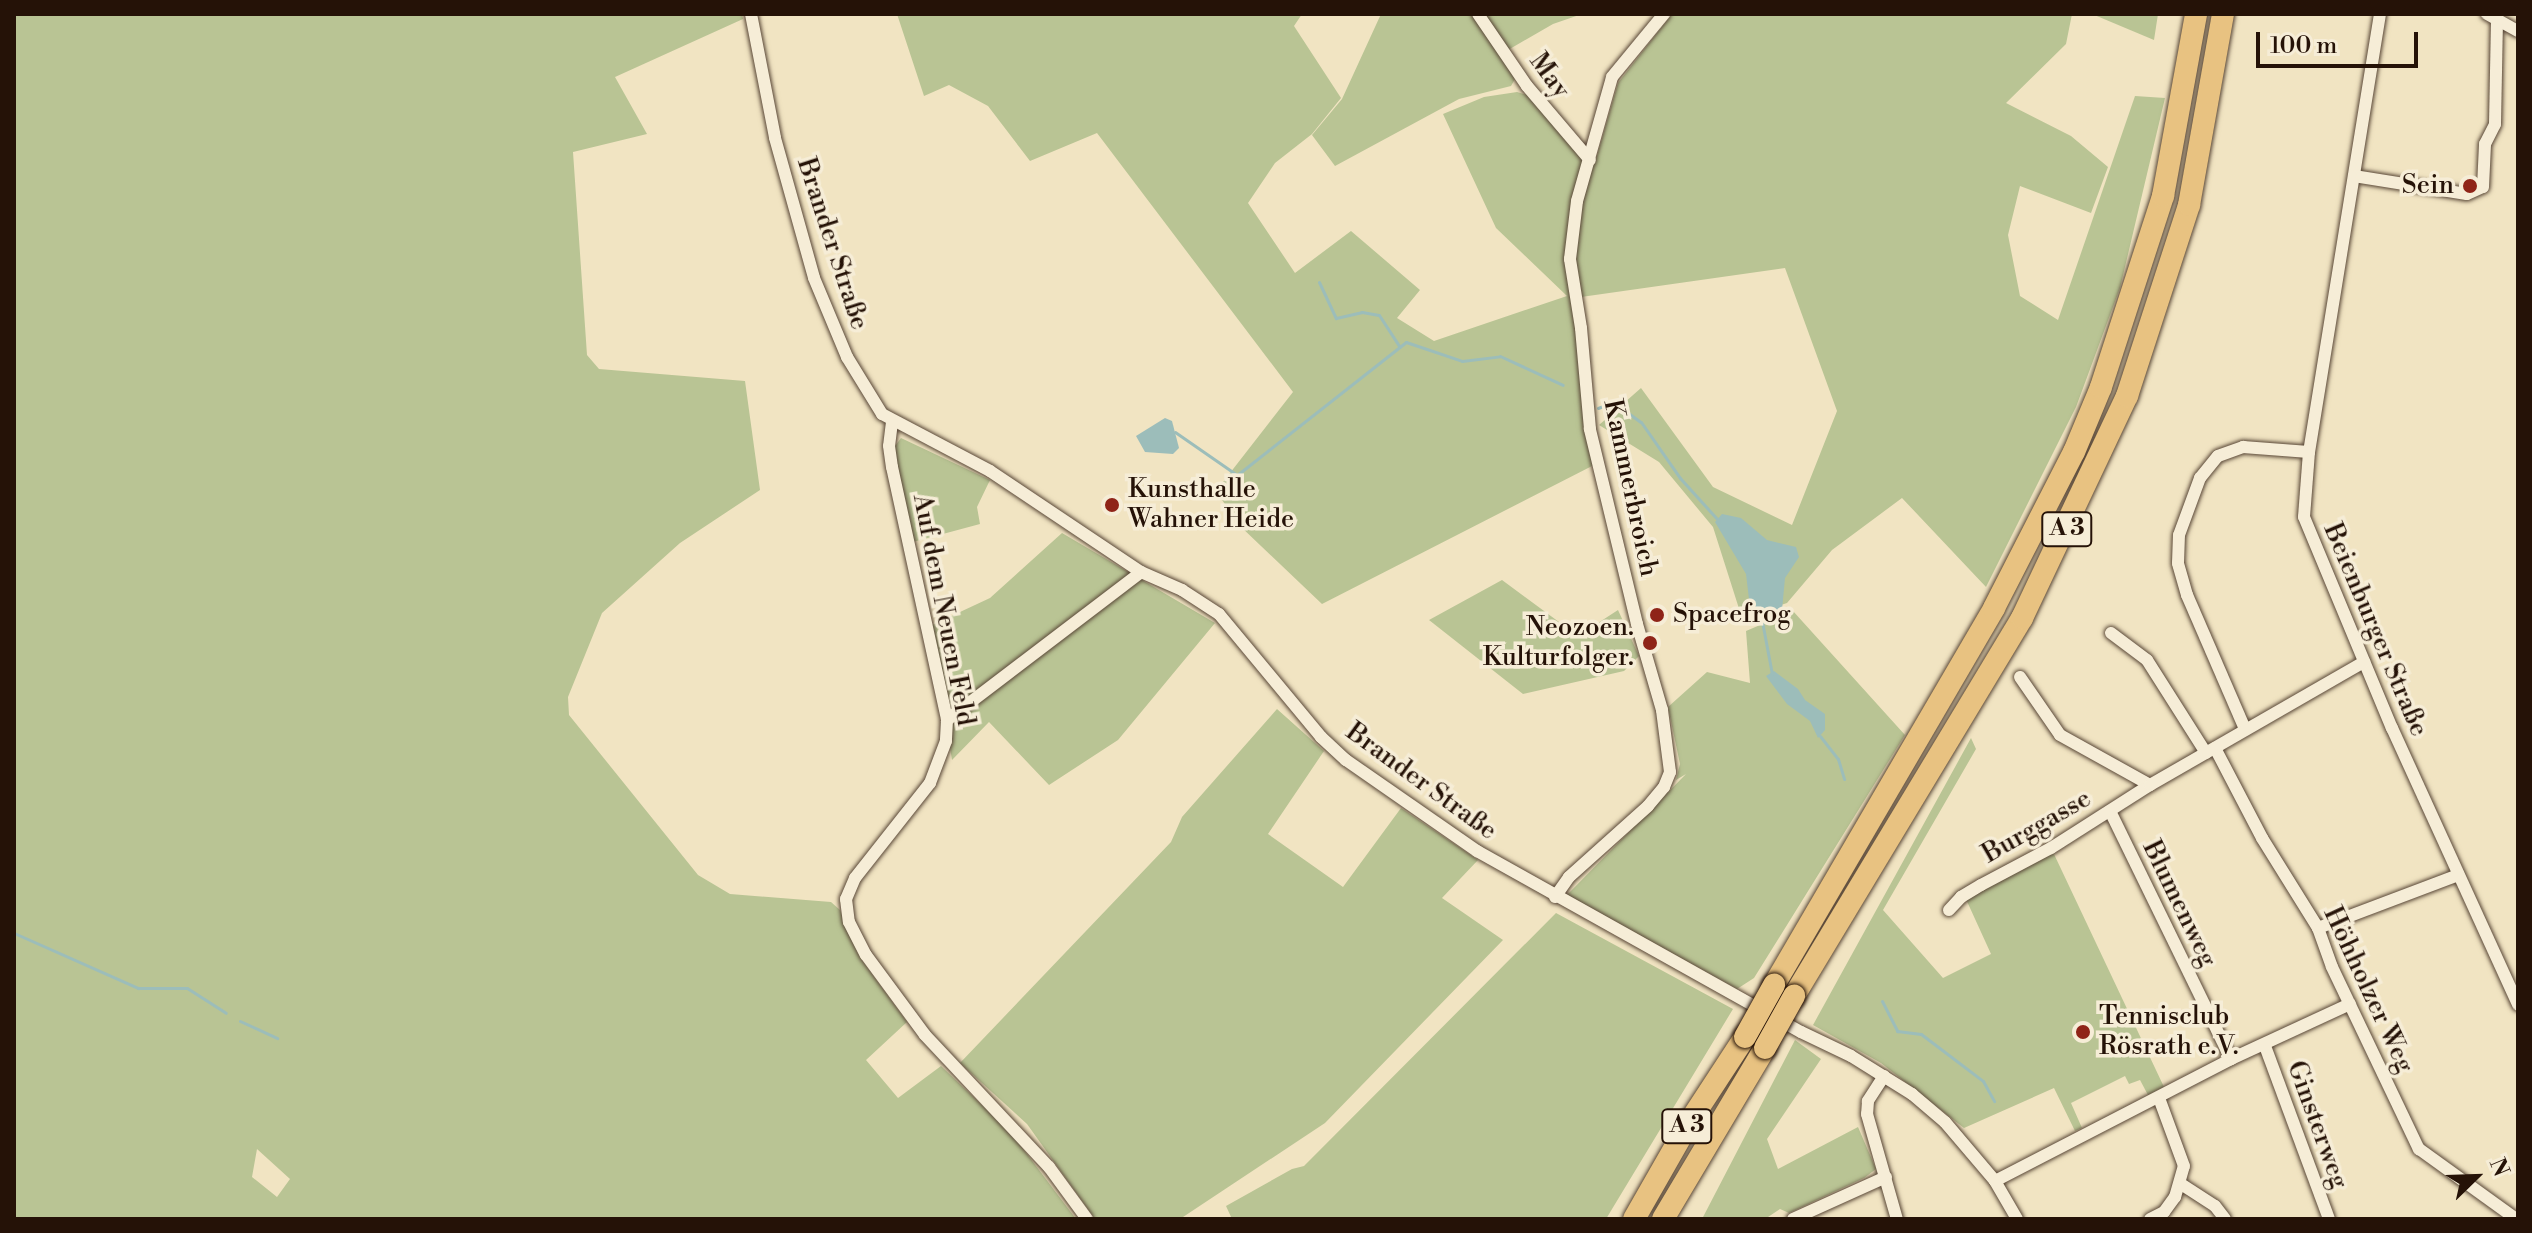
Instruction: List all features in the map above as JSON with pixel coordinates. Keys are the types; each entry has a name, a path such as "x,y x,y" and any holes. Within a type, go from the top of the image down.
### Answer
{"highway":[{"name":"A 3","path":"1634,1219 1690,1121 1745,1037 1994,608 2074,452 2105,374 2163,196 2196,14"},
{"name":"A 3","path":"1663,1219 2022,618 2116,421 2161,299 2189,205 2223,14"}],"street":[{"name":"Brander Straße","path":"751,14 775,138 824,309 860,382 882,414 892,422 990,471 1141,572 1182,590 1219,614 1252,651 1298,712 1346,760 1477,851 1555,897 1884,1076 1945,1122 1995,1181 2017,1219"},
{"name":"May","path":"1478,14 1527,86 1590,160"},
{"name":"Kammerbroich","path":"1555,897 1569,877 1648,806 1664,787 1670,772 1662,710 1637,624 1589,420 1581,328 1570,259 1571,227 1612,77 1664,14"},
{"name":"Beienburger Straße","path":"2380,14 2302,502 2306,528 2518,1005"},
{"path":"2354,176 2467,194 2483,187 2485,144 2495,124 2502,23"},
{"name":"Auf dem Neuen Feld","path":"892,422 892,467 947,720 946,741 936,772 849,889 849,922 866,955 925,1035 1049,1167 1087,1219"},
{"path":"2245,729 2187,595 2178,563 2179,535 2200,478 2218,456 2243,447 2309,452"},
{"path":"947,720 1141,572"},
{"path":"2111,633 2147,660 2211,750"},
{"name":"Burggasse","path":"1949,910 1961,897 2364,662"},
{"name":"Burggasse","path":"2020,677 2060,735 2150,785"},
{"name":"Höhholzer Weg","path":"2211,750 2318,928 2350,1004 2419,1149 2516,1219"},
{"name":"Blumenweg","path":"2110,811 2231,1059"},
{"path":"2318,928 2458,875"},
{"path":"1995,1181 2231,1059 2265,1046 2350,1004"},
{"name":"Ginsterweg","path":"2265,1046 2329,1219"},
{"path":"1884,1076 1867,1106 1897,1219"},
{"path":"2150,1219 2164,1212 2181,1184 2183,1159 2159,1098"},
{"path":"1793,1219 1886,1177"},
{"path":"2181,1184 2215,1206 2225,1219"}],"green space":[{"path":"14,14 742,14 743,19 615,77 647,134 573,152 587,355 599,369 745,381 760,490 680,543 602,613 568,697 569,715 698,875 730,894 831,902 840,910 861,959 907,1022 866,1060 898,1098 941,1066 1011,1133 1076,1219 14,1219","holes":["257,1149 290,1179 277,1197 252,1177"]},
{"path":"897,14 1302,14 1294,26 1341,98 1312,134 1275,163 1248,203 1295,273 1351,231 1420,290 1397,318 1434,341 1567,296 1496,228 1443,114 1484,97 1517,92 1527,95 1596,159 1618,83 1672,14 2072,14 2066,44 2006,103 2071,136 2108,167 2091,213 2020,186 2008,235 2020,296 2058,320 2135,96 2165,98 2120,288 2076,407 1986,587 1902,498 1832,550 1787,603 1742,618 1713,527 1659,462 1599,425 1641,388 1713,487 1792,525 1837,411 1785,268 1581,297 1594,465 1322,604 1239,525 1216,491 1293,392 1097,133 1030,161 988,106 949,85 924,96"},
{"path":"1381,14 1474,14 1515,79 1511,86 1459,99 1335,166 1312,135 1342,99"},
{"path":"1484,14 1582,14 1553,24 1508,50"},
{"path":"2092,14 2158,14 2154,40"},
{"path":"901,438 990,480 977,507 980,524 913,542 892,450"},
{"path":"1062,533 1215,623 1118,740 1049,785 989,722 952,760 930,626 990,598"},
{"path":"1502,580 1578,636 1618,610 1639,656 1624,671 1523,694 1429,620"},
{"path":"1793,611 1905,735 1754,978 1737,989 1567,895 1686,774 1676,780 1680,764 1668,707 1707,672 1750,683 1746,631"},
{"path":"1277,709 1324,751 1268,834 1343,887 1401,808 1478,860 1442,898 1503,940 1325,1123 1180,1219 1095,1219 1027,1124 960,1063 1171,842 1182,817"},
{"path":"1971,738 1976,749 1883,910 1943,978 1991,954 1965,897 2053,852 2164,1087 2148,1095 2140,1080 2129,1084 2125,1076 2071,1103 2082,1128 2075,1131 2054,1088 1964,1128 1881,1063 1813,1025"},
{"path":"1556,913 1733,1009 1606,1219 1232,1219 1226,1206 1292,1169 1304,1166"},
{"path":"1795,1040 1821,1059 1767,1139 1778,1169 1858,1127 1876,1169 1864,1178 1789,1213 1780,1209 1765,1219 1702,1219"}],"water":[{"path":"1165,418 1172,421 1179,448 1173,454 1145,452 1136,436"},
{"path":"1722,514 1741,518 1767,540 1796,547 1799,557 1785,578 1782,610 1772,610 1768,618 1751,616 1746,574 1715,522"},
{"path":"1774,671 1825,714 1825,730 1818,738 1810,721 1787,704 1766,676"}],"waterway":[{"path":"1319,282 1336,318 1362,312 1379,315 1400,347"},
{"path":"1175,432 1237,475 1406,342 1462,361 1500,356 1563,385"},
{"path":"1598,408 1613,402 1641,422 1680,478 1718,520"},
{"path":"1761,616 1772,674"},
{"path":"1820,736 1838,759 1844,779"},
{"path":"14,933 138,988 187,988 226,1013"},
{"path":"1882,1001 1897,1031 1921,1034 1983,1081 1994,1101"},
{"path":"240,1021 277,1038"}],"place":[{"name":"Sein","path":"2470,186"},
{"name":"Kunsthalle Wahner Heide","path":"1112,505"},
{"name":"Spacefrog","path":"1657,615"},
{"name":"Neozoen. Kulturfolger.","path":"1650,643"},
{"name":"Tennisclub Rösrath e.V.","path":"2083,1032"}]}
